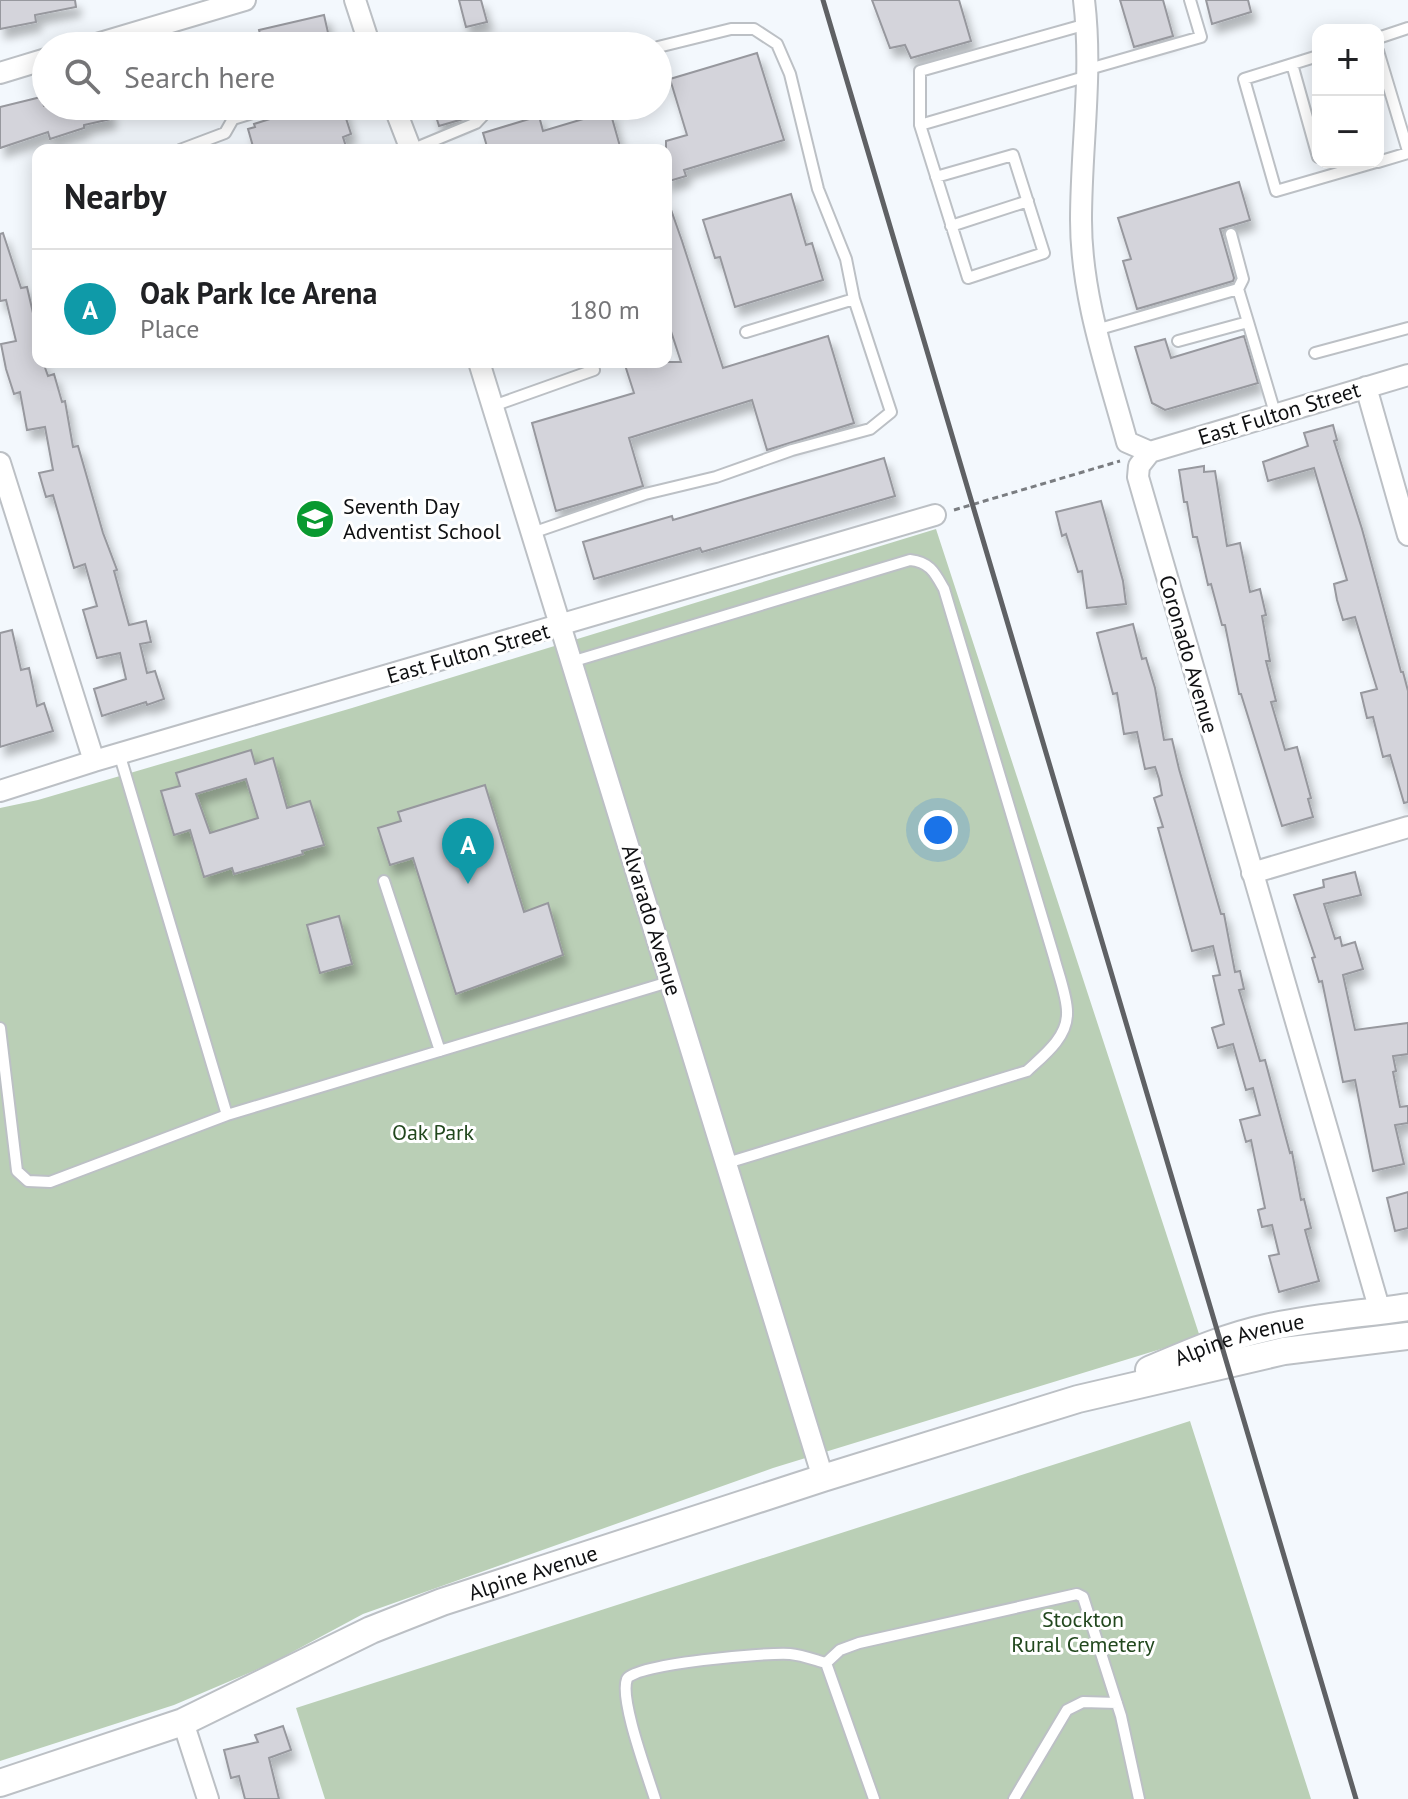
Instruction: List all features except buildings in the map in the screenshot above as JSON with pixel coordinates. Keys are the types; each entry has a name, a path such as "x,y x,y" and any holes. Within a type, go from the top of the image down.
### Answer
{"street":[{"path":"137,32 245,0"},
{"path":"355,0 365,32"},
{"path":"1084,0 1088,72 1081,222 1084,271 1096,330 1127,442 1150,452"},
{"path":"0,73 32,63"},
{"path":"399,120 409,144"},
{"name":"Alvarado Avenue","path":"481,368 823,1478"},
{"name":"East Fulton Street","path":"1150,452 1408,375"},
{"path":"1366,387 1408,535"},
{"name":"Coronado Avenue","path":"1150,452 1139,466 1138,477 1380,1311"},
{"path":"0,463 94,761"},
{"name":"East Fulton Street","path":"0,791 119,753 935,515"},
{"path":"1252,873 1408,827"},
{"name":"Alpine Avenue","path":"1078,1399 1220,1340 1294,1322 1408,1307"},
{"name":"Alpine Avenue","path":"0,1783 183,1722 357,1637 442,1602 823,1478 1078,1399 1284,1351 1408,1336"},
{"path":"183,1722 208,1799"}],"lane":[{"path":"920,125 1201,37 1190,0"},
{"path":"936,177 1013,155 1044,253 968,278 951,226 920,125 920,71 1087,24"},
{"path":"1384,36 1408,28"},
{"path":"532,533 645,494 716,477 792,450 870,429 891,412 854,299 846,259 818,189 790,74 777,44 754,29 731,29 672,44"},
{"path":"1312,58 1244,79 1276,191 1353,168"},
{"path":"1292,64 1312,135"},
{"path":"1384,71 1408,152 1384,159"},
{"path":"196,144 225,133 232,120"},
{"path":"425,144 479,120"},
{"path":"1321,168 1324,177"},
{"path":"951,226 1028,201"},
{"path":"1231,234 1243,279 1238,289 1275,413"},
{"path":"1096,330 1238,289"},
{"path":"746,332 854,299"},
{"path":"1178,341 1248,322"},
{"path":"1315,353 1408,328"},
{"path":"493,406 594,370"},
{"path":"571,662 899,562 921,561 932,568 944,589 1054,957 1067,1015 1061,1033 1050,1050 1027,1071 727,1163"},
{"path":"119,753 227,1115"},
{"path":"384,881 440,1051"},
{"path":"0,1028 17,1171 28,1181 50,1182 227,1115 672,981"},
{"path":"826,1663 840,1650 859,1643 1077,1594 1083,1597 1117,1703 1139,1799"},
{"path":"655,1799 625,1697 627,1679 631,1674 647,1668 738,1655 792,1654 826,1663"},
{"path":"826,1663 874,1799"},
{"path":"1014,1799 1067,1710 1083,1702 1117,1703"}],"path":[{"path":"935,515 1150,452"}],"green space":[{"name":"Oak Park","path":"936,529 1200,1337 773,1468 363,1614 270,1664 174,1705 0,1761 0,808 38,800 352,708"},
{"name":"Stockton Rural Cemetery","path":"1190,1421 1311,1799 325,1799 296,1708"}],"railway":[{"path":"823,0 1356,1799"}],"place":[{"name":"Seventh Day Adventist School","path":"315,519"},
{"name":"Oak Park Ice Arena","path":"468,884"}]}
